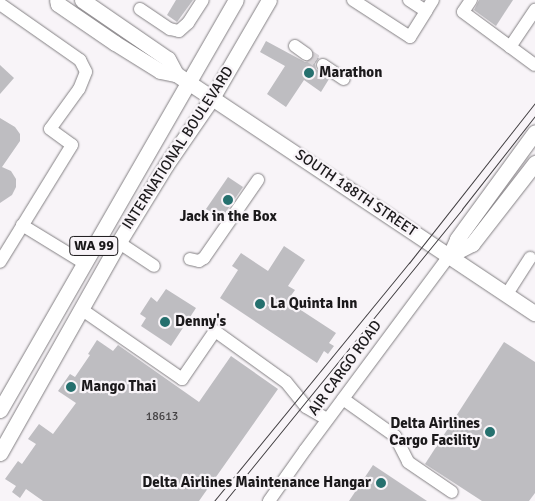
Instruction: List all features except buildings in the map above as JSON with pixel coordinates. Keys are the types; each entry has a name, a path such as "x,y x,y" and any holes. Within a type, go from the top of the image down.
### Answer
{"main road":[{"name":"SOUTH 188TH STREET","path":"57,0 58,4 100,33 160,71 182,78 535,313"},
{"name":"SOUTH 188TH STREET","path":"82,0 168,59 182,78"},
{"name":"INTERNATIONAL BOULEVARD","path":"0,410 84,263 182,78 236,0"},
{"name":"INTERNATIONAL BOULEVARD","path":"0,453 118,242 166,165 212,98 269,0"},
{"path":"450,255 457,239 535,132"},
{"path":"450,255 472,244 535,163"}],"street":[{"path":"140,9 170,29 178,30 188,23 203,0"},
{"path":"353,0 410,36 430,5 409,0"},
{"path":"470,0 463,12 535,65"},
{"path":"0,262 72,145 50,129 79,89 86,69 80,60 2,3"},
{"path":"510,47 535,10"},
{"path":"295,46 306,54"},
{"path":"323,65 344,79"},
{"path":"190,259 199,261 204,258 258,180"},
{"path":"22,225 84,263"},
{"path":"118,242 154,266"},
{"name":"AIR CARGO ROAD","path":"269,501 327,419 450,255"},
{"path":"507,294 530,258"},
{"path":"81,309 182,380 215,331 286,382 306,407 327,419"},
{"path":"343,399 395,436 408,462 452,492"}],"tunnel":[{"path":"306,54 323,65"}],"tram line":[{"path":"214,501 409,263 535,103"},
{"path":"225,501 535,116"}],"place":[{"name":"Marathon","path":"309,73"},
{"name":"Jack in the Box","path":"228,200"},
{"name":"La Quinta Inn","path":"260,304"},
{"name":"Denny's","path":"165,322"},
{"name":"Mango Thai","path":"71,387"},
{"name":"Delta Airlines Cargo Facility","path":"490,432"},
{"name":"Delta Airlines Maintenance Hangar","path":"381,483"}]}
